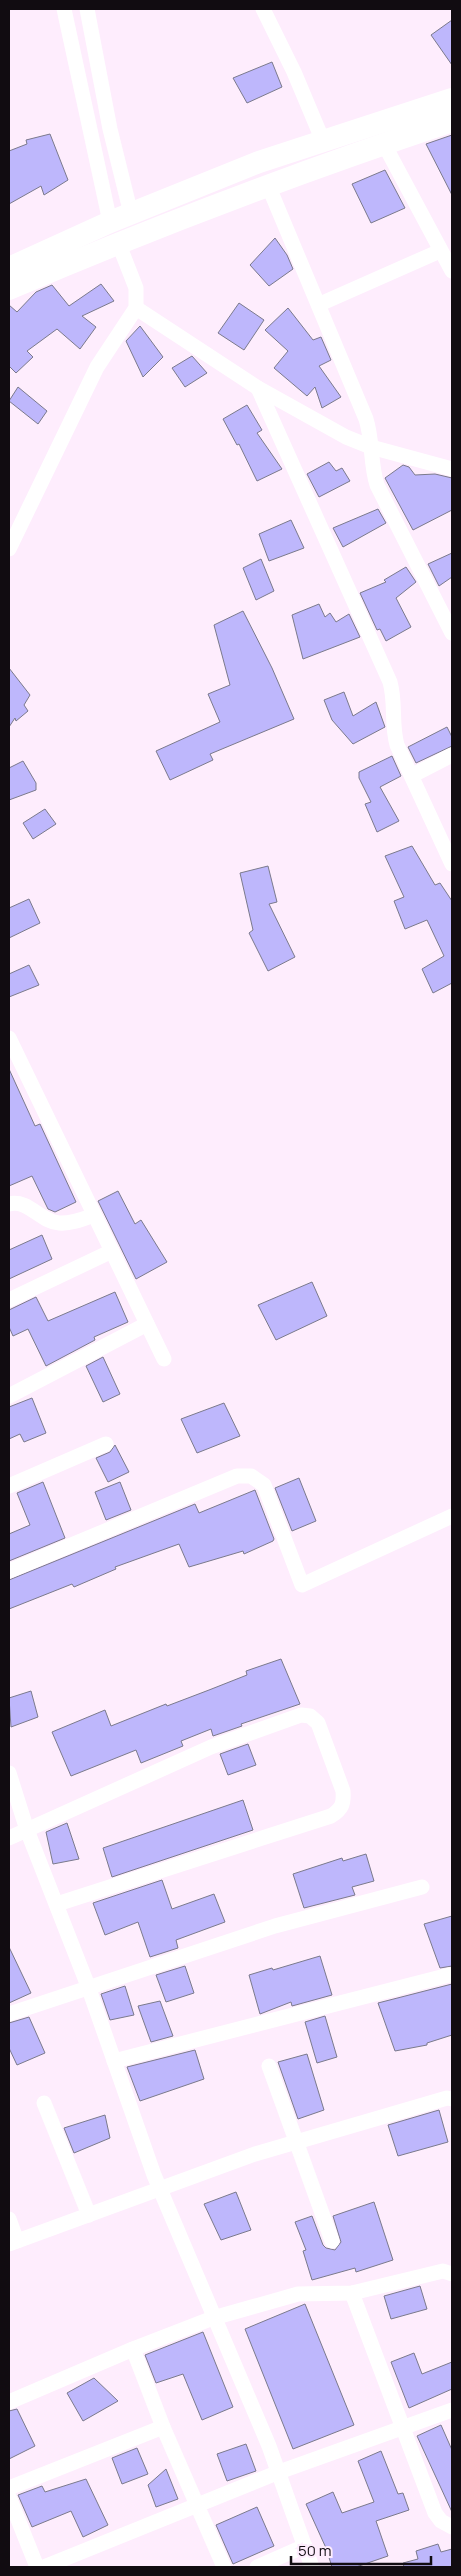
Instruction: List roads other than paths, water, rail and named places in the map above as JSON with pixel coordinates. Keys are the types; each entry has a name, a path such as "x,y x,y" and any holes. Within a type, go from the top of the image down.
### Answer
{"main road":[{"path":"9,289 114,232 131,214 259,162 452,99"},
{"path":"9,268 114,232 268,185 452,121"}],"street":[{"path":"9,549 15,523 97,367 136,308 136,288 114,232 64,9"},
{"path":"87,9 110,129 131,214"},
{"path":"262,9 294,72 323,141"},
{"path":"384,144 452,271"},
{"path":"268,185 320,304 366,419 370,430 373,471 378,485 452,633"},
{"path":"320,304 440,251"},
{"path":"136,308 258,388 346,437 370,448 452,469"},
{"path":"258,388 390,682 393,694 394,733 452,864"},
{"path":"413,775 452,755"},
{"path":"9,1038 164,1359"},
{"path":"9,1204 16,1202 25,1205 58,1224 71,1223 94,1215"},
{"path":"9,1300 112,1251"},
{"path":"9,1396 147,1324"},
{"path":"9,1486 106,1444"},
{"path":"9,1571 237,1476 251,1476 264,1486 302,1584 452,1516"},
{"path":"9,1838 227,1740 301,1715 310,1716 318,1723 343,1790 344,1802 340,1810 331,1816 56,1904"},
{"path":"9,1773 27,1830 88,1986 160,2188 279,2472 312,2567"},
{"path":"9,2014 88,1986 275,1926 422,1888"},
{"path":"114,2061 449,1975"},
{"path":"269,2066 332,2241"},
{"path":"9,2219 13,2242 160,2188 296,2142 447,2098 452,2099"},
{"path":"44,2103 89,2215"},
{"path":"9,2402 133,2349 213,2318 298,2294 352,2293 443,2271 452,2274"},
{"path":"352,2293 435,2513 441,2521 452,2526"},
{"path":"133,2349 163,2426 224,2567"},
{"path":"44,2567 279,2472 452,2410"},
{"path":"9,2488 163,2426"},
{"path":"9,2497 37,2567"},
{"path":"257,2567 305,2546"}]}
